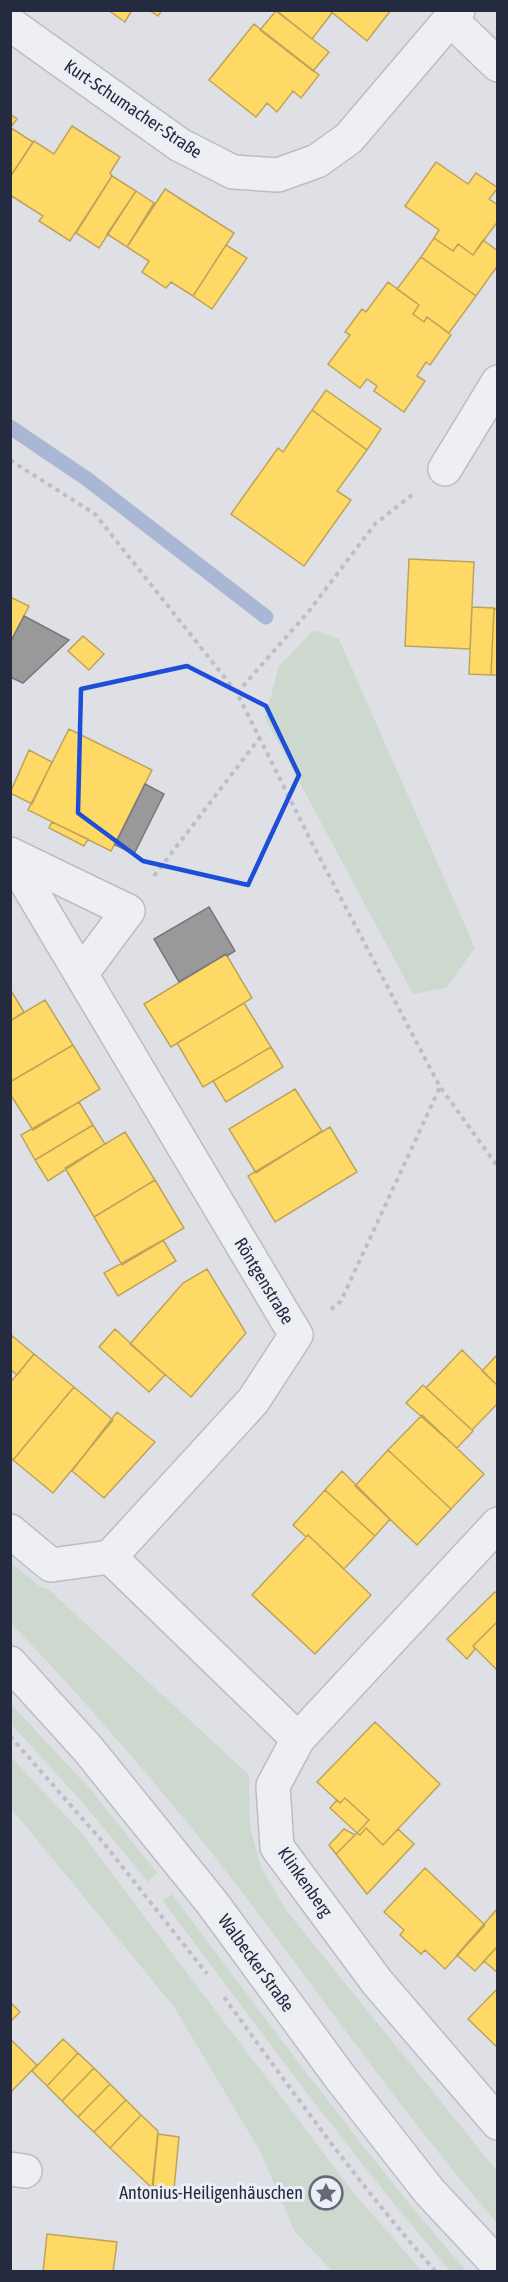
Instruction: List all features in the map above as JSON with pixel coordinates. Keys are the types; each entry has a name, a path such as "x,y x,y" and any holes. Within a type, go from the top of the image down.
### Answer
{"street":[{"name":"Kurt-Schumacher-Straße","path":"10,24 180,146 233,172 278,175 316,160 349,138 455,15 498,65"},
{"path":"445,469 498,382"},
{"name":"Röntgenstraße","path":"10,855 128,911"},
{"name":"Röntgenstraße","path":"10,855 296,1335 253,1401 111,1557"},
{"path":"82,973 128,911"},
{"name":"Klinkenberg","path":"498,1524 298,1739 273,1786 277,1847 377,1982 498,2122"},
{"path":"10,1531 51,1565 111,1557 298,1739"},
{"name":"Walbecker Straße","path":"10,1663 88,1749 213,1904 340,2078 429,2191 498,2265"}],"path":[{"path":"10,460 94,514 237,693 261,735 312,843 440,1087 498,1167"},
{"path":"237,693 309,611 375,524 445,469"},
{"path":"128,911 261,735"},
{"path":"296,1335 341,1301 440,1087"},
{"path":"10,1736 102,1841 209,1977"},
{"path":"223,1996 320,2130 393,2222 436,2271"}],"highlighted area":[{"path":"187,666 266,706 299,775 248,885 143,861 78,813 81,689"}],"shaded area":[{"path":"314,630 339,639 475,948 446,988 413,994 265,718 279,666"},
{"path":"10,1562 42,1588 48,1589 249,1775 250,1827 261,1867 286,1910 497,2171 497,2223 424,2133 190,1826 115,1737 11,1623"},
{"path":"11,1704 91,1790 157,1873 148,1882 83,1803 11,1724"},
{"path":"10,1756 80,1831 352,2191 422,2271 332,2271 295,2232 260,2151 174,2007 11,1808"},
{"path":"172,1894 353,2132 466,2271 450,2271 339,2135 163,1901"}],"building: Wohnen":[{"path":"108,10 132,10 125,22"},
{"path":"149,10 162,10 158,16"},
{"path":"276,10 329,10 332,13 312,39"},
{"path":"329,10 391,10 367,41"},
{"path":"276,11 329,52 313,71 260,30"},
{"path":"254,24 319,75 301,98 293,91 277,112 267,103 256,117 209,80"},
{"path":"10,114 17,119 10,128"},
{"path":"72,126 120,157 110,173 112,176 70,241 39,221 43,216 10,195 10,177 34,141 54,154"},
{"path":"10,128 33,142 10,177"},
{"path":"436,162 468,184 476,173 498,188 489,199 498,205 498,221 473,255 458,244 453,251 434,238 439,230 405,206"},
{"path":"112,176 136,191 99,248 76,233"},
{"path":"165,189 234,233 193,296 171,282 166,288 142,272 149,261 127,247"},
{"path":"136,191 154,203 127,247 107,234"},
{"path":"434,238 453,251 458,244 473,255 483,240 498,251 498,265 476,296 421,257"},
{"path":"226,245 247,258 212,309 193,296"},
{"path":"421,257 476,296 449,333 427,317 424,322 413,314 419,305 397,289"},
{"path":"388,282 419,305 413,314 424,322 427,317 451,335 430,365 426,362 417,376 425,381 404,412 374,391 377,386 367,379 360,388 328,364 350,335 345,332 362,309 366,312"},
{"path":"326,390 381,429 367,450 312,410"},
{"path":"312,410 367,450 337,491 351,500 304,566 231,514 278,448 283,452"},
{"path":"409,559 474,562 470,649 405,646"},
{"path":"10,597 29,606 10,643"},
{"path":"472,607 494,608 491,675 469,674"},
{"path":"494,609 498,609 498,675 491,675"},
{"path":"83,636 104,654 89,670 68,651"},
{"path":"69,729 152,770 111,851 28,810"},
{"path":"29,750 52,762 32,804 10,793"},
{"path":"52,822 88,839 84,846 49,828"},
{"path":"226,954 252,998 171,1047 144,1004"},
{"path":"10,989 24,1012 10,1021"},
{"path":"45,1000 73,1045 10,1082 10,1021"},
{"path":"244,1003 271,1047 203,1087 177,1043"},
{"path":"73,1045 100,1089 33,1130 10,1094 10,1082"},
{"path":"271,1047 283,1067 226,1102 213,1081"},
{"path":"295,1089 322,1131 256,1173 229,1129"},
{"path":"79,1102 93,1125 35,1160 21,1135"},
{"path":"93,1125 105,1144 48,1181 35,1160"},
{"path":"330,1127 357,1172 275,1222 248,1176"},
{"path":"125,1132 155,1180 94,1217 65,1168"},
{"path":"155,1180 184,1228 122,1265 94,1217"},
{"path":"163,1240 176,1261 118,1296 104,1273"},
{"path":"207,1269 246,1333 191,1397 130,1344 183,1283"},
{"path":"115,1329 165,1375 149,1392 99,1347"},
{"path":"11,1335 34,1354 17,1375 10,1369"},
{"path":"462,1350 498,1386 498,1403 472,1430 426,1388"},
{"path":"34,1354 74,1387 13,1460 10,1457 10,1383"},
{"path":"498,1354 498,1386 482,1371"},
{"path":"423,1385 473,1431 457,1448 406,1403"},
{"path":"74,1387 113,1420 53,1493 13,1460"},
{"path":"117,1412 155,1442 104,1498 72,1471"},
{"path":"422,1415 484,1474 451,1509 388,1450"},
{"path":"388,1450 451,1509 417,1545 355,1486"},
{"path":"342,1471 390,1519 375,1536 325,1490"},
{"path":"325,1490 375,1536 344,1569 308,1535 306,1537 293,1525"},
{"path":"308,1535 371,1595 315,1654 252,1595"},
{"path":"495,1592 498,1594 498,1621 473,1646 475,1649 467,1659 447,1639"},
{"path":"498,1621 498,1671 473,1646"},
{"path":"375,1722 440,1784 383,1845 366,1828 360,1835 357,1833 369,1820 345,1798 340,1803 317,1782"},
{"path":"345,1798 369,1820 357,1833 330,1808 337,1800 340,1803"},
{"path":"366,1828 383,1845 398,1829 414,1844 367,1894 336,1854 357,1833 360,1835"},
{"path":"344,1829 355,1835 336,1854 329,1845"},
{"path":"425,1868 485,1925 445,1969 425,1950 421,1954 400,1935 404,1930 384,1912"},
{"path":"498,1908 498,1946 475,1971 457,1955"},
{"path":"498,1946 498,1973 484,1961"},
{"path":"498,1988 498,2048 468,2019"},
{"path":"10,2002 20,2012 10,2022"},
{"path":"10,2039 37,2065 10,2093"},
{"path":"63,2039 78,2053 47,2086 32,2071"},
{"path":"78,2053 94,2068 62,2101 47,2086"},
{"path":"94,2068 110,2084 78,2117 62,2101"},
{"path":"110,2084 126,2100 94,2132 78,2117"},
{"path":"126,2100 141,2115 110,2148 94,2132"},
{"path":"141,2115 158,2131 152,2188 110,2148"},
{"path":"158,2134 179,2137 174,2189 153,2186"},
{"path":"47,2234 117,2242 113,2272 43,2272"}],"building: Industrie":[{"path":"24,616 69,640 23,683 10,677 10,643"},
{"path":"145,784 164,794 134,854 115,845"},
{"path":"209,907 235,951 179,982 154,939"}],"waterway":[{"path":"10,427 87,479 266,617"}],"place":[{"name":"Antonius-Heiligenhäuschen","path":"326,2193"}]}
